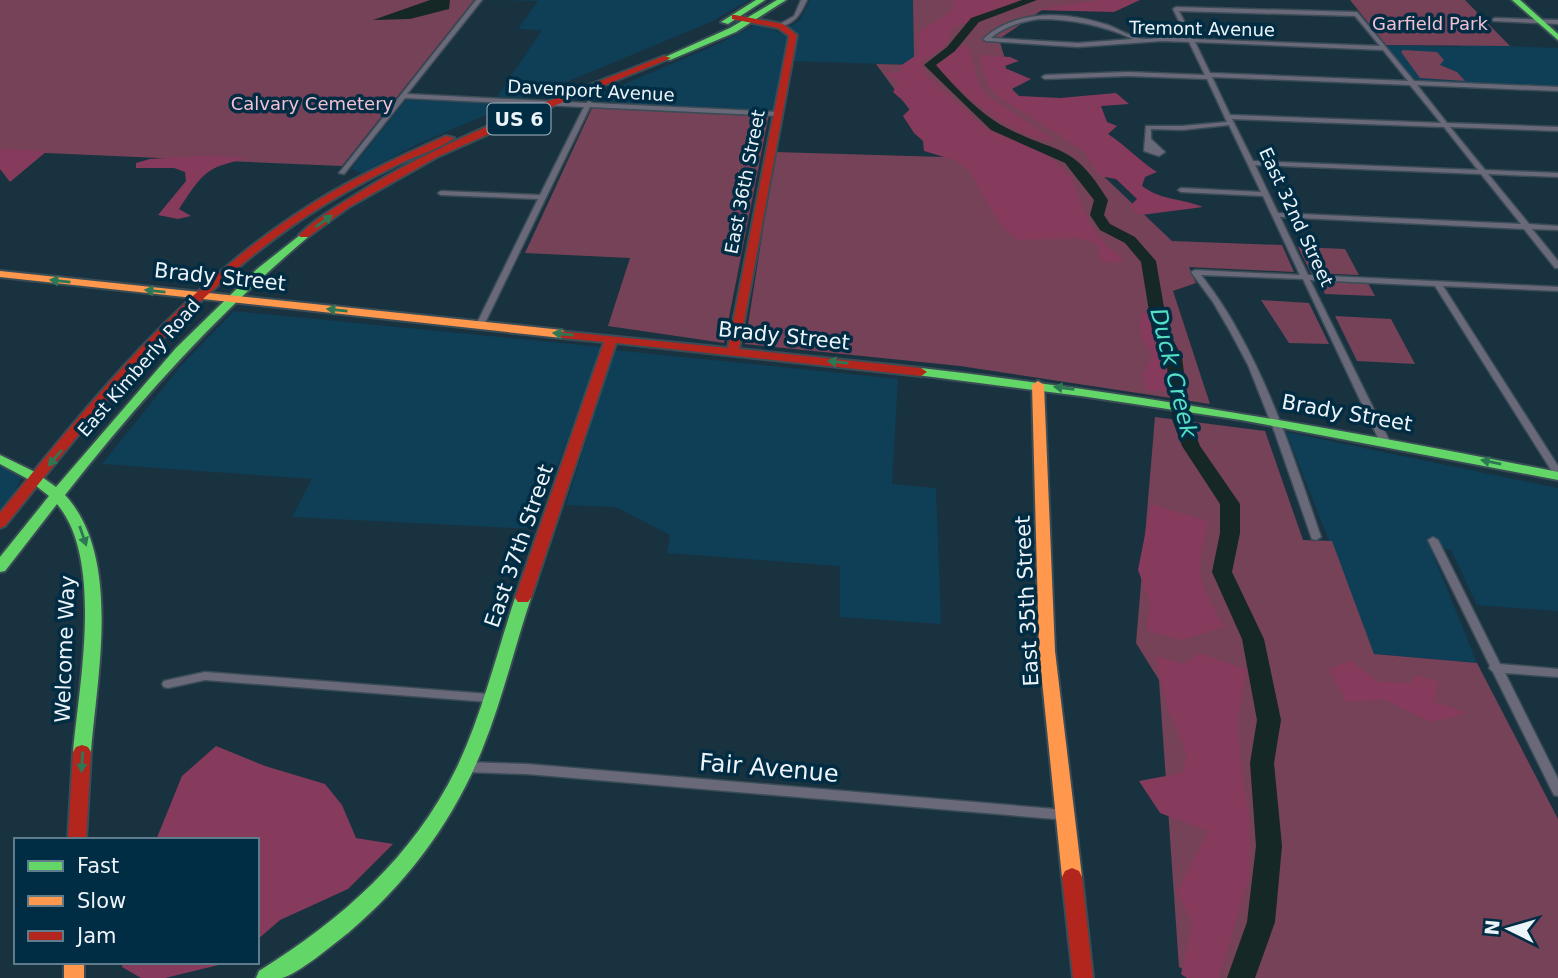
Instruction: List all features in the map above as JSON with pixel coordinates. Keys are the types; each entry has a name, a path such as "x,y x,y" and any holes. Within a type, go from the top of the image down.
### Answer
{"main road":[{"name":"East Kimberly Road","path":"0,523 151,346 201,296 279,231 329,198 416,152 735,17 761,0"},
{"name":"East Kimberly Road","path":"0,567 150,379 226,299 275,256 373,188 427,160 751,21 782,0"},
{"path":"1516,0 1558,38"},
{"path":"735,17 780,26"},
{"name":"East 36th Street","path":"733,351 793,36 780,26"},
{"name":"Brady Street","path":"0,274 1038,384 1384,440 1558,474"},
{"name":"East 37th Street","path":"266,978 333,934 387,887 442,815 466,767 611,339"},
{"name":"East 35th Street","path":"1038,384 1047,651 1068,815 1083,978"},
{"name":"Welcome Way","path":"0,458 38,479 57,495 81,528 90,574 90,620 77,838"}],"street":[{"path":"342,173 479,0"},
{"path":"780,26 796,17 804,0"},
{"name":"East 32nd Street","path":"1383,48 1357,14 1176,9 1384,440"},
{"name":"Tremont Avenue","path":"1138,40 1097,21 1030,18 1014,22 986,39 1065,45 1138,40 1191,40 1383,48"},
{"path":"1495,20 1558,22"},
{"path":"1383,48 1558,266"},
{"path":"1045,77 1128,74 1558,89"},
{"name":"Davenport Avenue","path":"403,96 777,114"},
{"path":"480,326 589,103"},
{"path":"1149,141 1148,127 1182,128 1230,120 1558,129"},
{"path":"1252,163 1558,174"},
{"path":"1181,190 1266,194"},
{"path":"441,193 543,197"},
{"path":"1277,215 1558,228"},
{"path":"1316,537 1274,421 1239,336 1219,303 1195,272 1558,289"},
{"path":"1437,283 1558,474"},
{"path":"1433,540 1558,791"},
{"path":"1495,668 1558,673"},
{"path":"168,684 205,676 489,698"},
{"name":"Fair Avenue","path":"466,767 527,768 1068,815"}],"shaded area":[{"path":"430,0 450,0 449,9 410,19 373,20"},
{"path":"503,0 749,0 713,21 528,98 497,97 542,30 518,29 538,1"},
{"path":"810,0 913,0 914,65 793,61 798,34 789,27 800,20"},
{"path":"953,0 1022,0 952,28 948,43 921,63 927,76 985,128 1049,156 1071,177 1090,224 1106,245 1124,260 1115,263 1099,261 1099,246 1081,238 1017,240 999,223 968,169 954,160 924,151 923,141 903,116 911,108 893,92 898,83 885,73 901,72 900,66 918,54 917,34 949,12 953,8"},
{"path":"1099,0 1140,0 1114,12 1034,10"},
{"path":"756,24 787,35 773,110 671,107 587,100 718,44"},
{"path":"1459,44 1558,48 1558,87 1414,82 1386,45 1460,47"},
{"path":"961,46 969,46 979,85 988,96 1056,141 1024,134 1009,126 980,107 941,75 935,64"},
{"path":"979,55 1010,57 1019,61 1002,67 1031,79 1012,89 1019,96 1060,98 1116,93 1129,104 1101,106 1107,122 1117,126 1108,134 1157,172 1145,177 1142,186 1164,197 1203,207 1141,215 1129,207 1137,199 1116,179 1099,176 1085,152 999,97 989,87"},
{"path":"406,100 514,103 418,144 362,173 351,169"},
{"path":"0,149 47,151 10,182 0,169"},
{"path":"246,157 217,167 203,176 179,209 191,216 178,219 158,215 186,181 185,172 174,168 136,168 136,163 150,159"},
{"path":"234,311 602,347 534,529 292,517 312,479 102,464 179,368"},
{"path":"1148,312 1152,330 1169,361 1169,392 1146,390 1143,376 1152,355 1141,337 1140,314"},
{"path":"614,350 898,379 892,484 936,488 941,624 840,617 840,566 667,553 670,535 616,507 566,505"},
{"path":"1286,432 1558,488 1558,611 1477,605 1451,550 1430,547 1477,663 1374,654"},
{"path":"0,458 24,469 7,515 0,523"},
{"path":"1151,504 1208,521 1201,554 1201,576 1208,597 1224,627 1182,640 1147,631 1150,602 1138,570"},
{"path":"1200,653 1247,670 1238,718 1240,758 1250,824 1249,878 1219,978 1187,978 1181,974 1192,924 1177,891 1208,831 1160,813 1139,781 1182,773 1187,755 1167,706 1155,656 1183,664"},
{"path":"1351,661 1378,682 1411,683 1416,675 1438,681 1434,702 1468,713 1431,722 1383,699 1346,702 1329,669"},
{"path":"216,746 265,766 325,784 342,805 356,838 393,844 348,889 280,920 259,938 259,838 157,838 182,776"},
{"path":"123,964 223,964 165,978 141,978 122,967"}],"green space":[{"name":"Calvary Cemetery","path":"0,0 474,0 342,166 0,151"},
{"path":"913,0 1106,0 1069,10 1042,10 999,39 1005,59 1008,93 1079,126 1098,171 1172,241 1282,245 1294,272 1189,267 1196,283 1173,291 1210,404 960,366 745,344 775,152 944,157 876,64 914,65"},
{"name":"Garfield Park","path":"1350,0 1465,0 1510,46 1386,45"},
{"path":"1401,52 1437,52 1444,60 1440,65 1457,72 1465,81 1420,78"},
{"path":"592,108 769,114 724,343 608,326 630,258 525,253"},
{"path":"1298,247 1345,249 1359,275 1311,273"},
{"path":"1319,281 1368,283 1375,296 1325,294"},
{"path":"1261,300 1309,303 1329,344 1289,343"},
{"path":"1335,316 1391,319 1415,364 1357,361"},
{"path":"1155,417 1265,431 1303,540 1332,541 1374,654 1477,663 1558,819 1558,978 1200,978 1179,967 1159,680 1136,643"}],"waterway":[{"name":"Duck Creek","path":"1032,0 975,20 967,26 951,49 930,65 964,100 996,127 1070,160 1101,200 1097,215 1105,227 1130,240 1148,261 1160,330 1174,357 1180,390 1181,419 1191,446 1230,504 1230,533 1222,572 1253,639 1269,720 1262,763 1269,846 1261,922 1241,978"}],"traffic: fast":[{"path":"725,22 761,0"},
{"path":"667,58 733,30 782,0"},
{"path":"1516,0 1558,38"},
{"path":"0,567 70,478 180,350 220,310 304,235"},
{"path":"921,372 1241,416 1558,476"},
{"path":"0,459 31,475 58,495 72,513 83,536 90,564 92,629 82,752"},
{"path":"266,978 298,958 356,914 382,889 428,833 448,802 474,749 523,598"}],"traffic: slow":[{"path":"0,274 562,334"},
{"path":"1038,385 1047,651 1072,877"},
{"path":"74,964 74,978"}],"traffic: jam":[{"path":"733,351 793,35 780,26 735,17"},
{"path":"304,235 345,205 433,155 526,114 667,58"},
{"path":"0,523 130,368 164,332 238,263 277,232 339,192 449,138"},
{"path":"562,334 921,372"},
{"path":"523,598 611,339"},
{"path":"77,838 82,752"},
{"path":"1072,877 1083,978"}]}
